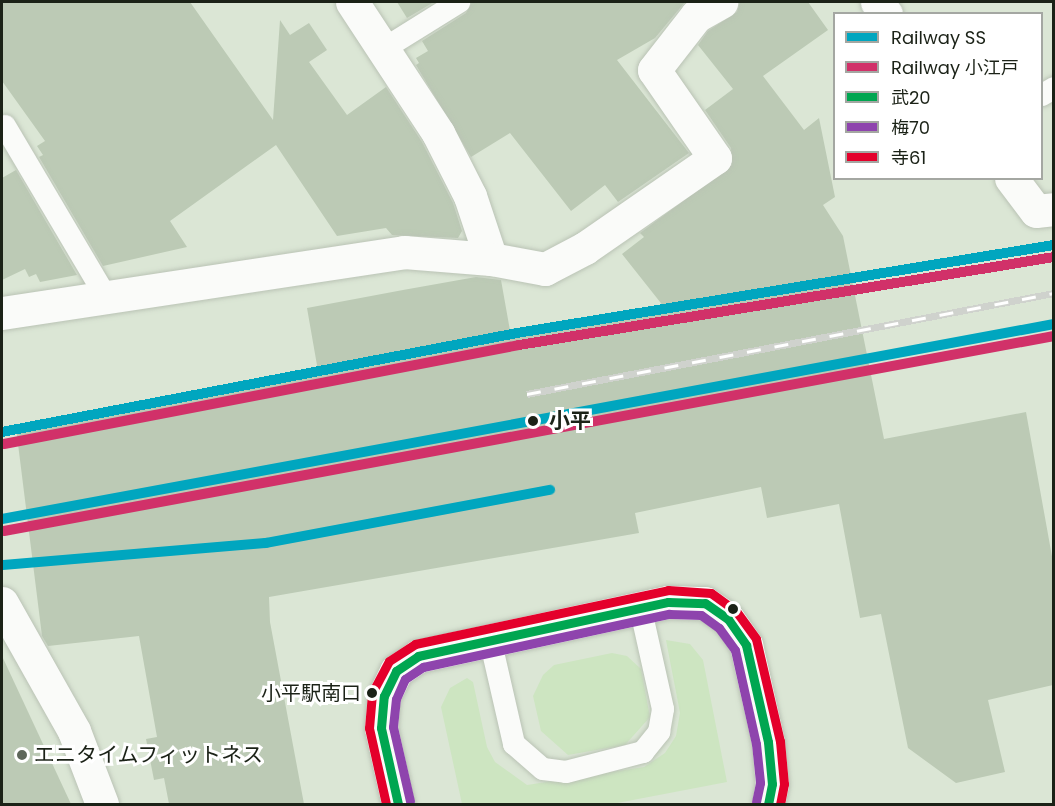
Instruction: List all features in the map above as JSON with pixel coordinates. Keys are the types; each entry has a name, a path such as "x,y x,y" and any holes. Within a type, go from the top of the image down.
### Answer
{"street":[{"path":"352,2 438,133 470,196 491,259"},
{"path":"2,313 404,252 491,259 545,269 585,248 715,158 654,70 696,16 721,2"},
{"path":"1013,180 1036,211 1053,209"},
{"path":"398,804 381,728 384,696 396,671 418,656 640,606 668,602 705,603 728,619 746,645 768,742 772,784 768,804"},
{"path":"2,603 74,730 102,804"}],"lane":[{"path":"382,50 459,2"},
{"path":"4,126 106,297"},
{"path":"490,639 514,744 543,769 566,772 644,752 659,732 663,709 640,606"}],"green space":[{"path":"666,640 690,644 703,660 727,782 612,804 462,804 441,707 450,688 467,678 473,682 487,747 495,762 527,785 644,767 665,753 676,736 680,713"},
{"path":"612,653 627,656 641,669 650,717 625,745 568,755 541,731 533,696 543,675 554,665"}],"building":[{"path":"2,2 190,2 273,120 280,20 290,35 309,23 327,50 309,62 347,115 386,87 422,142 453,203 462,231 458,238 392,235 386,228 337,236 276,145 170,221 187,247 103,266 39,157 43,155 37,146 45,141 2,81"},
{"path":"397,2 434,2 407,18"},
{"path":"472,2 685,2 655,38 617,60 689,153 618,202 605,185 571,211 510,133 471,157 416,65 419,63 416,58 428,51 422,41 466,13"},
{"path":"740,2 808,2 828,30 763,76 804,130 819,118 835,197 823,205 843,236 884,439 1026,412 1053,562 1053,685 988,700 1005,772 956,783 908,748 881,614 860,618 839,504 767,518 761,487 635,513 639,533 269,597 270,622 304,804 169,804 164,778 154,780 146,739 157,737 139,636 48,646 42,636 16,428 318,371 307,308 403,290 476,277 501,280 511,336 664,307 622,254 644,237 640,233 732,165 731,148 705,110 733,89 698,45 708,31 737,12"},
{"path":"16,170 77,275 40,282 36,274 29,277 25,269 2,280 2,178"},
{"path":"2,656 71,804 2,804"}],"railway":[{"path":"527,394 1054,293"}],"rail line":[{"name":"SS","path":"2,432 517,333 1054,245"},
{"name":"小江戸","path":"4,444 519,345 1054,257"},
{"name":"SS","path":"2,519 1054,324"},
{"name":"小江戸","path":"4,531 1054,336"},
{"name":"SS","path":"2,565 266,543 550,490"}],"transit line":[{"name":"寺61","path":"386,804 369,728 372,693 389,661 415,644 668,590 711,593 736,611 756,639 780,741 784,784 780,804"},
{"name":"武20","path":"398,804 381,728 384,696 396,671 418,656 668,602 705,603 728,619 746,645 768,742 772,784 768,804"},
{"name":"梅70","path":"410,801 393,727 396,699 405,679 423,667 669,614 701,615 719,628 735,650 756,744 760,783 756,802"}],"place":[{"name":"小平","path":"533,421"},
{"name":"小平駅南口","path":"372,693"},
{"name":"エニタイムフィットネス","path":"22,755"}]}
